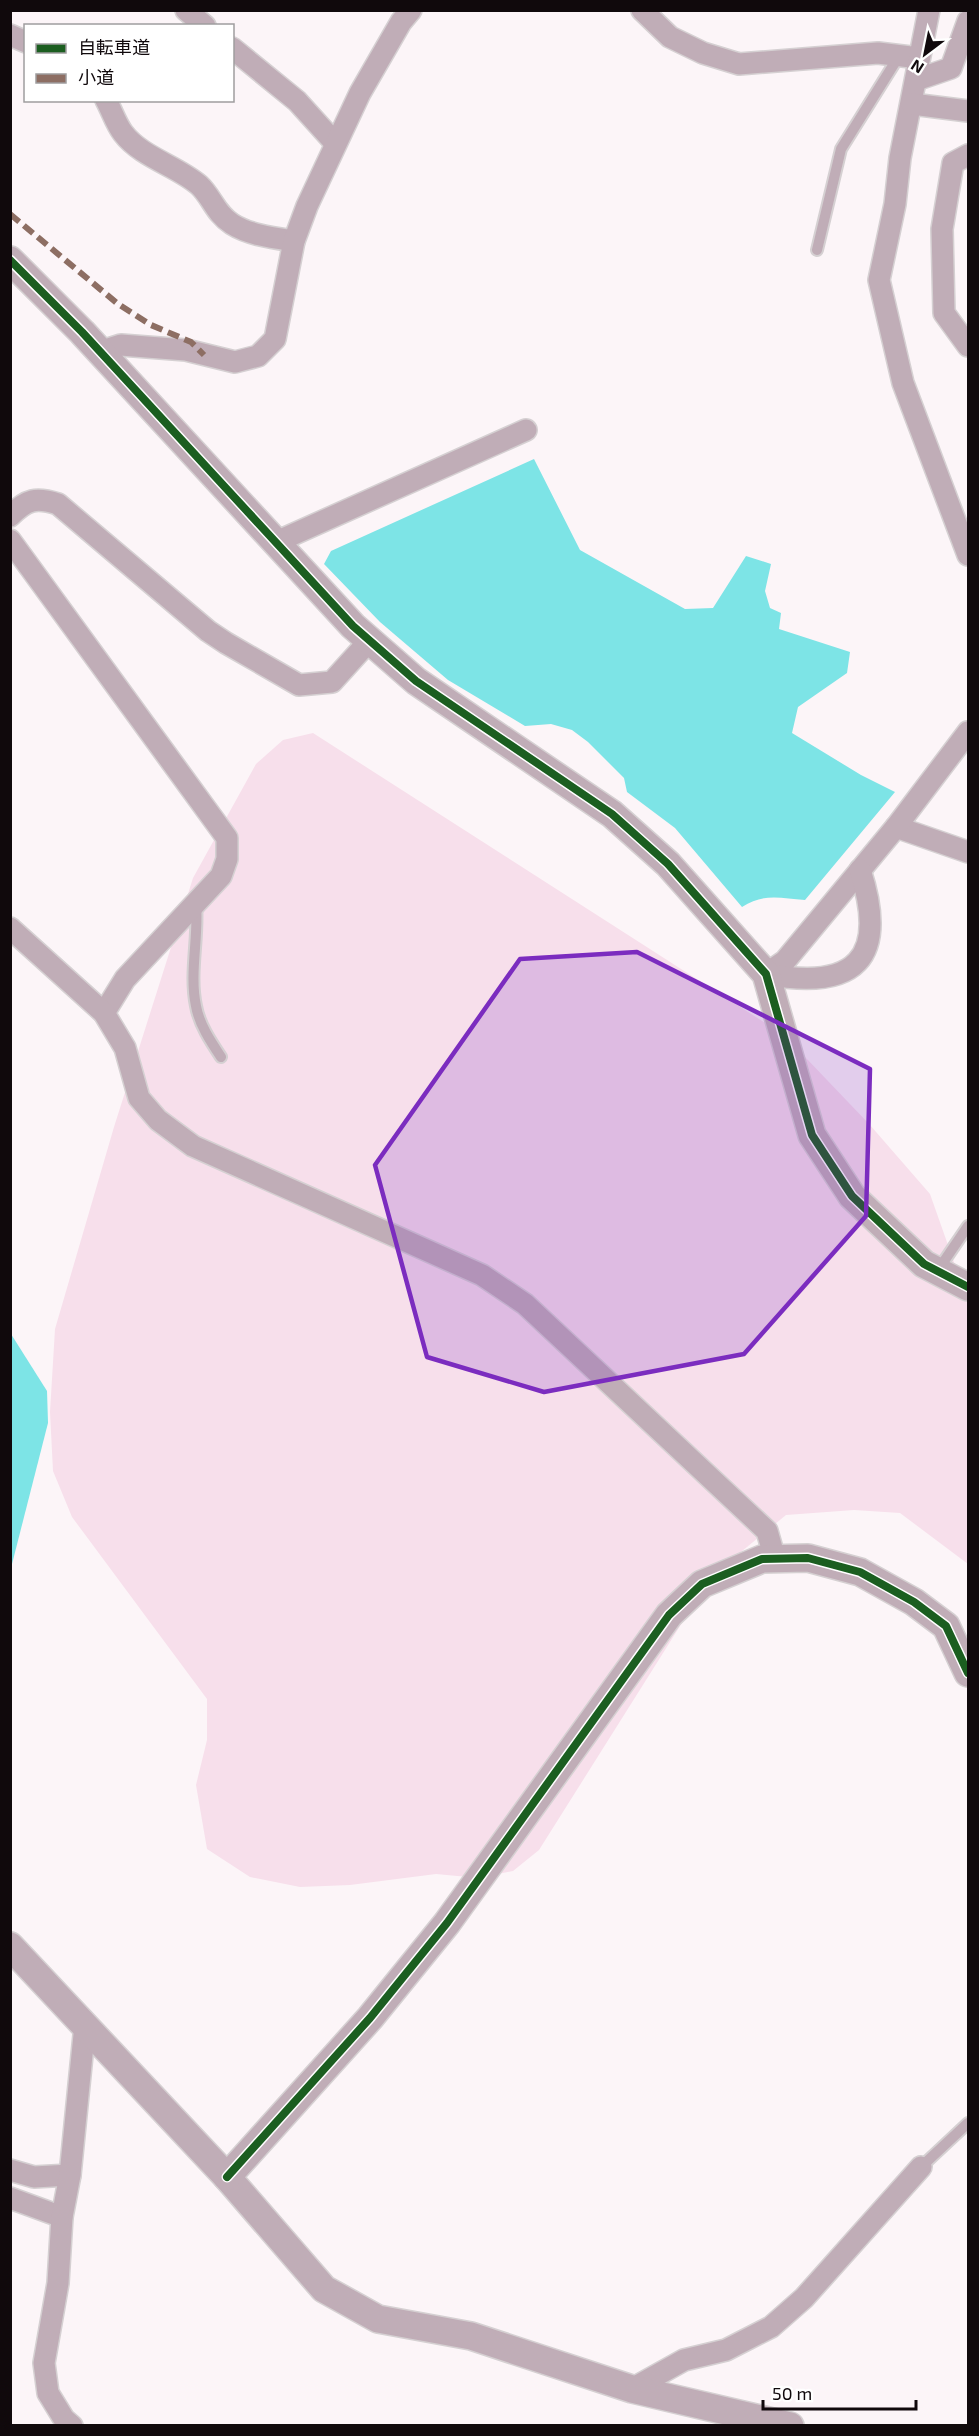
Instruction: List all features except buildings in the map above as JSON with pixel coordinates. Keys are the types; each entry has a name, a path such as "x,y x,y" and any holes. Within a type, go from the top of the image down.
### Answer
{"street":[{"path":"186,10 203,24"},
{"path":"99,352 121,345 186,350 235,362 258,357 275,339 294,241 335,143 360,93 401,22 411,10"},
{"path":"642,10 670,37 703,53 739,64 878,53 909,57"},
{"path":"929,10 909,57 916,80 900,158 895,204 879,280 903,384 969,555"},
{"path":"916,80 951,68 969,21"},
{"path":"10,35 24,41"},
{"path":"234,50 297,100 335,143"},
{"path":"107,102 123,134 140,148 187,176 202,188 216,210 233,224 266,236 294,241"},
{"path":"912,104 969,111"},
{"path":"966,338 944,313 942,229 953,163 969,155"},
{"path":"10,260 40,288 353,626 416,681 612,814 668,864 766,974 812,1136 852,1196 924,1264 969,1287"},
{"path":"274,543 526,430"},
{"path":"10,490 32,501"},
{"path":"10,516 21,505 41,498 58,504 208,631 299,685 332,682 370,640"},
{"path":"10,540 227,838 227,859 221,876 124,979 104,1013"},
{"path":"766,974 785,961 896,827 969,732"},
{"path":"896,827 969,852"},
{"path":"766,974 795,980 832,977 851,968 864,952 870,935 867,892 860,870"},
{"path":"10,928 104,1013 125,1048 139,1098 158,1120 193,1146 482,1275 525,1304 767,1531 775,1559"},
{"path":"227,2177 370,2018 447,1923 669,1615 702,1584 762,1559 808,1558 860,1572 914,1602 946,1626 969,1673"},
{"path":"10,1946 227,2177 324,2289 378,2319 471,2336 632,2389 790,2426"},
{"path":"72,2426 64,2419 48,2393 44,2363 58,2283 62,2217 70,2175 85,2025"},
{"path":"632,2389 684,2360 726,2350 771,2327 804,2298 921,2167"},
{"path":"10,2170 34,2177 70,2175"},
{"path":"10,2198 62,2217"}],"lane":[{"path":"817,250 841,149 909,57"},
{"path":"196,902 196,1007 208,1038 221,1057"},
{"path":"938,1270 969,1226"},
{"path":"921,2167 969,2123"}],"highlighted area":[{"path":"637,952 870,1069 866,1216 744,1354 544,1392 427,1357 375,1165 520,959"}],"shaded area":[{"path":"313,733 784,1035 870,1125 930,1194 968,1298 968,1564 900,1513 854,1510 786,1515 730,1561 687,1615 539,1850 513,1871 479,1878 436,1874 350,1885 300,1887 250,1877 207,1849 196,1785 207,1740 207,1699 72,1517 53,1471 50,1412 55,1329 114,1127 193,878 256,764 283,740"}],"water":[{"path":"534,459 580,550 685,609 713,608 746,556 771,564 765,591 770,608 781,613 779,629 850,652 847,673 798,707 792,733 861,775 895,792 805,900 765,898 742,907 675,828 627,792 624,778 588,742 572,730 551,724 525,726 448,680 380,622 324,564 331,551"},
{"path":"11,1334 47,1391 48,1423 11,1568"}],"marked path":[{"path":"10,214 118,304 151,325 191,342 204,355"}],"cycle path":[{"path":"10,260 82,332 353,626 416,681 612,814 668,864 766,974 812,1135 852,1196 924,1264 968,1287"},
{"path":"227,2177 370,2018 447,1923 669,1615 702,1584 762,1559 808,1558 860,1572 914,1602 946,1626 968,1673"}]}
